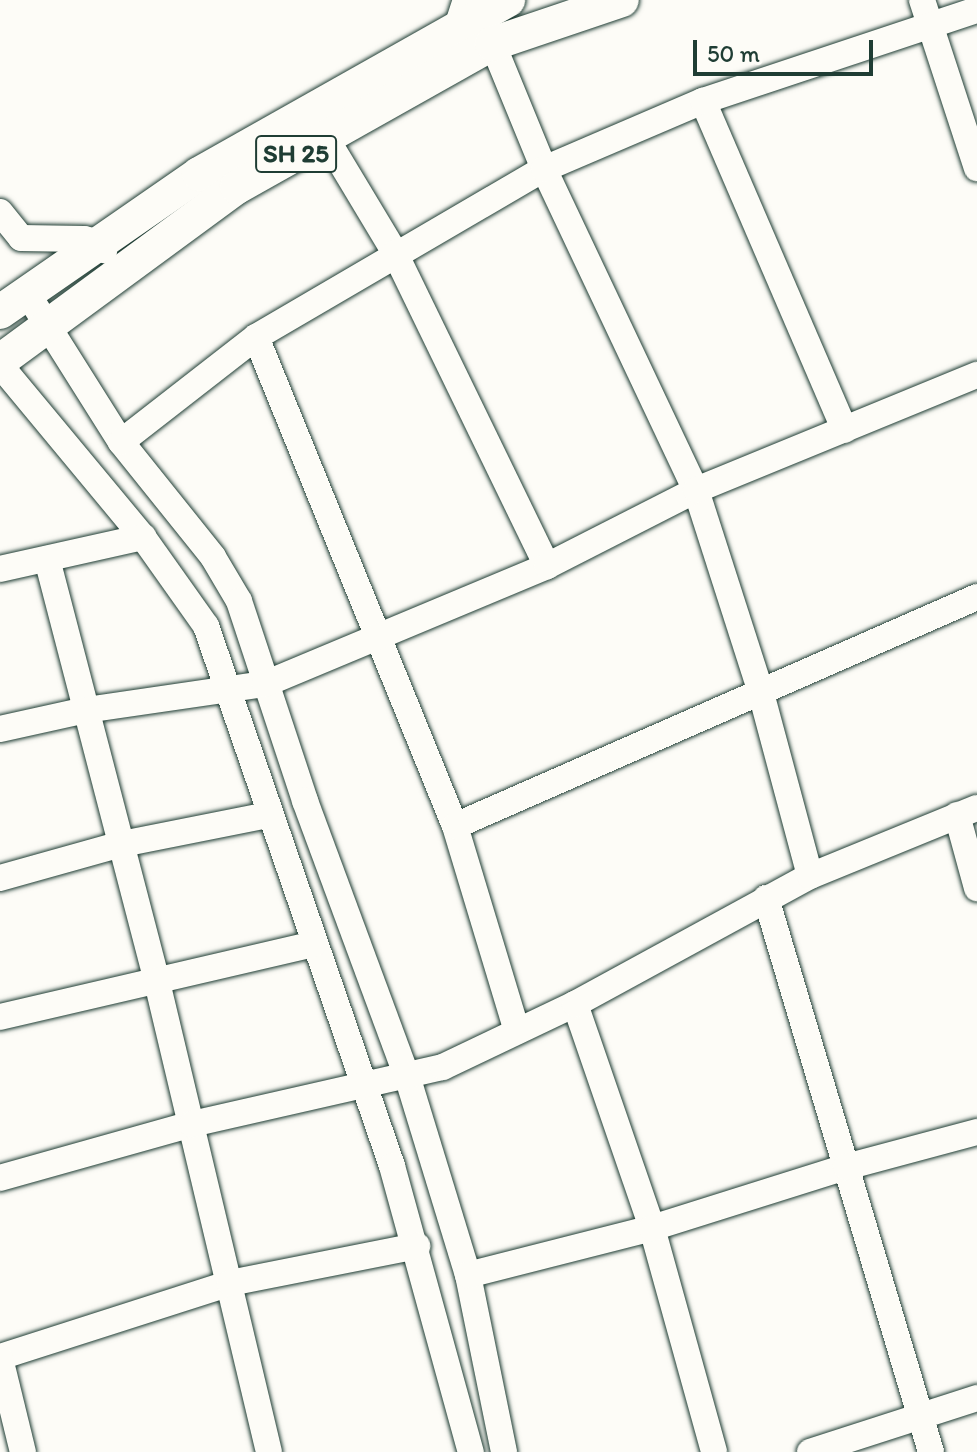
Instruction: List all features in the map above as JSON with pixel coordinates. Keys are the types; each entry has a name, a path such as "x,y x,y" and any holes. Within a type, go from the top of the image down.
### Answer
{"main road":[{"name":"SH 25","path":"0,363 199,212 492,44 622,0"},
{"path":"14,302 199,174 478,9"}],"street":[{"path":"478,9 544,169 696,490 761,693 810,876"},
{"path":"121,442 256,337 395,253 544,169 703,101 927,12 977,10"},
{"path":"927,12 977,168"},
{"path":"703,101 845,430"},
{"path":"326,138 395,253 547,566"},
{"path":"0,212 11,242 97,242 119,270"},
{"path":"14,302 48,324 121,442 228,579 408,1079 468,1275 504,1452"},
{"path":"256,337 383,637 455,826 517,1031"},
{"path":"0,363 143,537 199,613 366,1087 417,1246 471,1452"},
{"path":"0,729 86,710 224,687 265,684 547,566 696,490 977,375"},
{"path":"0,569 143,537"},
{"path":"47,559 157,982 269,1452"},
{"path":"455,826 977,597"},
{"path":"0,1178 192,1124 408,1079 575,1004 810,876 967,812 977,888"},
{"path":"0,878 122,844 269,815"},
{"path":"766,898 931,1452"},
{"path":"0,1017 314,944"},
{"path":"575,1004 652,1228 714,1452"},
{"path":"468,1275 652,1228 846,1167 977,1132"},
{"path":"23,1452 0,1358 230,1283 417,1246"},
{"path":"810,1452 977,1398"}]}
